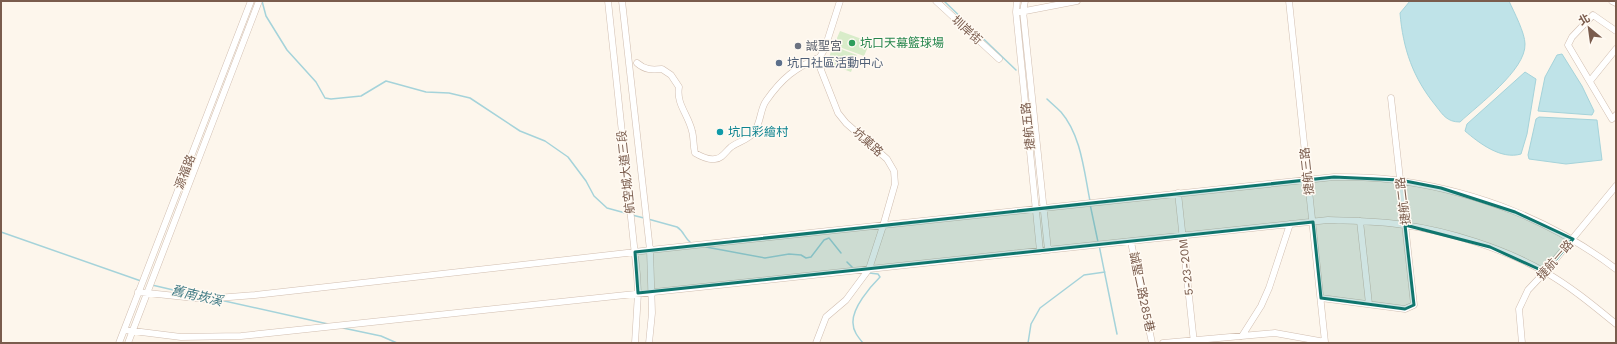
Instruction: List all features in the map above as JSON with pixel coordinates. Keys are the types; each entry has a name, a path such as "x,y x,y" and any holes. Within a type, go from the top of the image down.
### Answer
{"street":[{"name":"源福路","path":"119,343 251,1"},
{"name":"源福路","path":"128,343 259,1"},
{"name":"航空城大道三段","path":"608,1 635,252 638,293 635,343"},
{"name":"航空城大道三段","path":"622,1 650,250 652,292 650,343"},
{"path":"637,63 643,68 652,70 662,69 671,75 679,86 679,102 693,132 694,153 715,160 722,156 731,147 750,137 755,131 765,102 788,75 795,69 820,57 825,48 840,1"},
{"name":"圳岸街","path":"936,1 999,58"},
{"name":"捷航五路","path":"1017,1 1016,12 1040,250"},
{"name":"捷航五路","path":"1025,1 1023,11 1048,250"},
{"path":"1016,12 1077,1"},
{"name":"捷航三路","path":"1242,336 1275,333 1325,342 1290,1"},
{"path":"1612,1 1616,3"},
{"path":"1616,31 1593,15 1572,37 1568,45 1612,119 1616,114"},
{"path":"1590,81 1616,49"},
{"name":"坑菓路","path":"816,343 826,317 846,300 869,269 895,184 894,171 881,153 846,123 838,113 821,70 820,57"},
{"name":"捷航二路","path":"1369,304 1405,309 1414,305 1391,98"},
{"path":"138,292 204,299 227,298 650,250 1037,210 1308,179 1369,178 1400,180 1442,188 1478,198 1546,225 1573,239 1616,269"},
{"name":"捷航一路","path":"1522,343 1519,309 1528,290 1546,272 1616,186"},
{"name":"5-23-20M","path":"1178,193 1194,342"},
{"path":"125,330 181,337 241,336 1328,220 1406,225 1458,237 1490,247 1546,272 1575,292 1616,324"},
{"path":"1321,298 1369,304 1360,221"},
{"path":"1163,343 1194,342 1242,336 1261,306 1269,288 1290,224"},
{"name":"誠聖二路285巷","path":"1131,242 1152,343"}],"highlighted area":[{"path":"1334,177 1400,180 1441,188 1515,212 1573,239 1545,272 1490,247 1405,225 1414,305 1405,309 1321,298 1313,222 638,293 635,252"}],"green space":[{"name":"坑口天幕籃球場","path":"840,31 870,42 864,56 834,45"},
{"path":"833,46 857,55 851,72 827,63"}],"water":[{"path":"1410,1 1509,1 1519,22 1525,39 1525,44 1523,54 1518,65 1510,76 1489,97 1460,122 1452,121 1441,112 1421,85 1410,62 1401,26 1400,13"},
{"path":"1562,54 1582,86 1594,111 1592,115 1538,111 1545,77 1557,55"},
{"path":"1525,72 1536,79 1527,134 1521,154 1506,155 1498,153 1465,131 1467,124"},
{"path":"1539,117 1597,120 1602,160 1566,164 1529,159 1528,155 1536,119"}],"waterway":[{"path":"262,1 266,16 287,50 316,82 325,98 331,99 361,96 386,81 426,92 449,93 470,98 520,131 545,141 568,157 586,181 594,196 607,208 629,214"},
{"path":"944,1 1016,70"},
{"path":"1047,99 1061,112 1073,131 1081,154 1090,201"},
{"path":"1090,204 1098,242"},
{"path":"632,215 644,218"},
{"path":"648,219 677,227 691,243"},
{"name":"舊南崁溪","path":"1,232 141,281"},
{"path":"706,247 765,258 789,254 801,255 806,258 811,257 824,240 829,238 841,253"},
{"path":"1099,245 1117,334"},
{"path":"847,262 853,268"},
{"path":"1028,343 1031,324 1040,308 1084,275 1105,272"},
{"path":"863,343 854,329 853,317 862,298 880,277 878,274 869,273"},
{"name":"舊南崁溪","path":"152,285 199,296"},
{"name":"舊南崁溪","path":"220,300 328,324"},
{"name":"舊南崁溪","path":"343,328 381,336 397,343"}],"place":[{"name":"坑口天幕籃球場","path":"852,43"},
{"name":"誠聖宮","path":"798,46"},
{"name":"坑口社區活動中心","path":"779,63"},
{"name":"坑口彩繪村","path":"720,132"}]}
